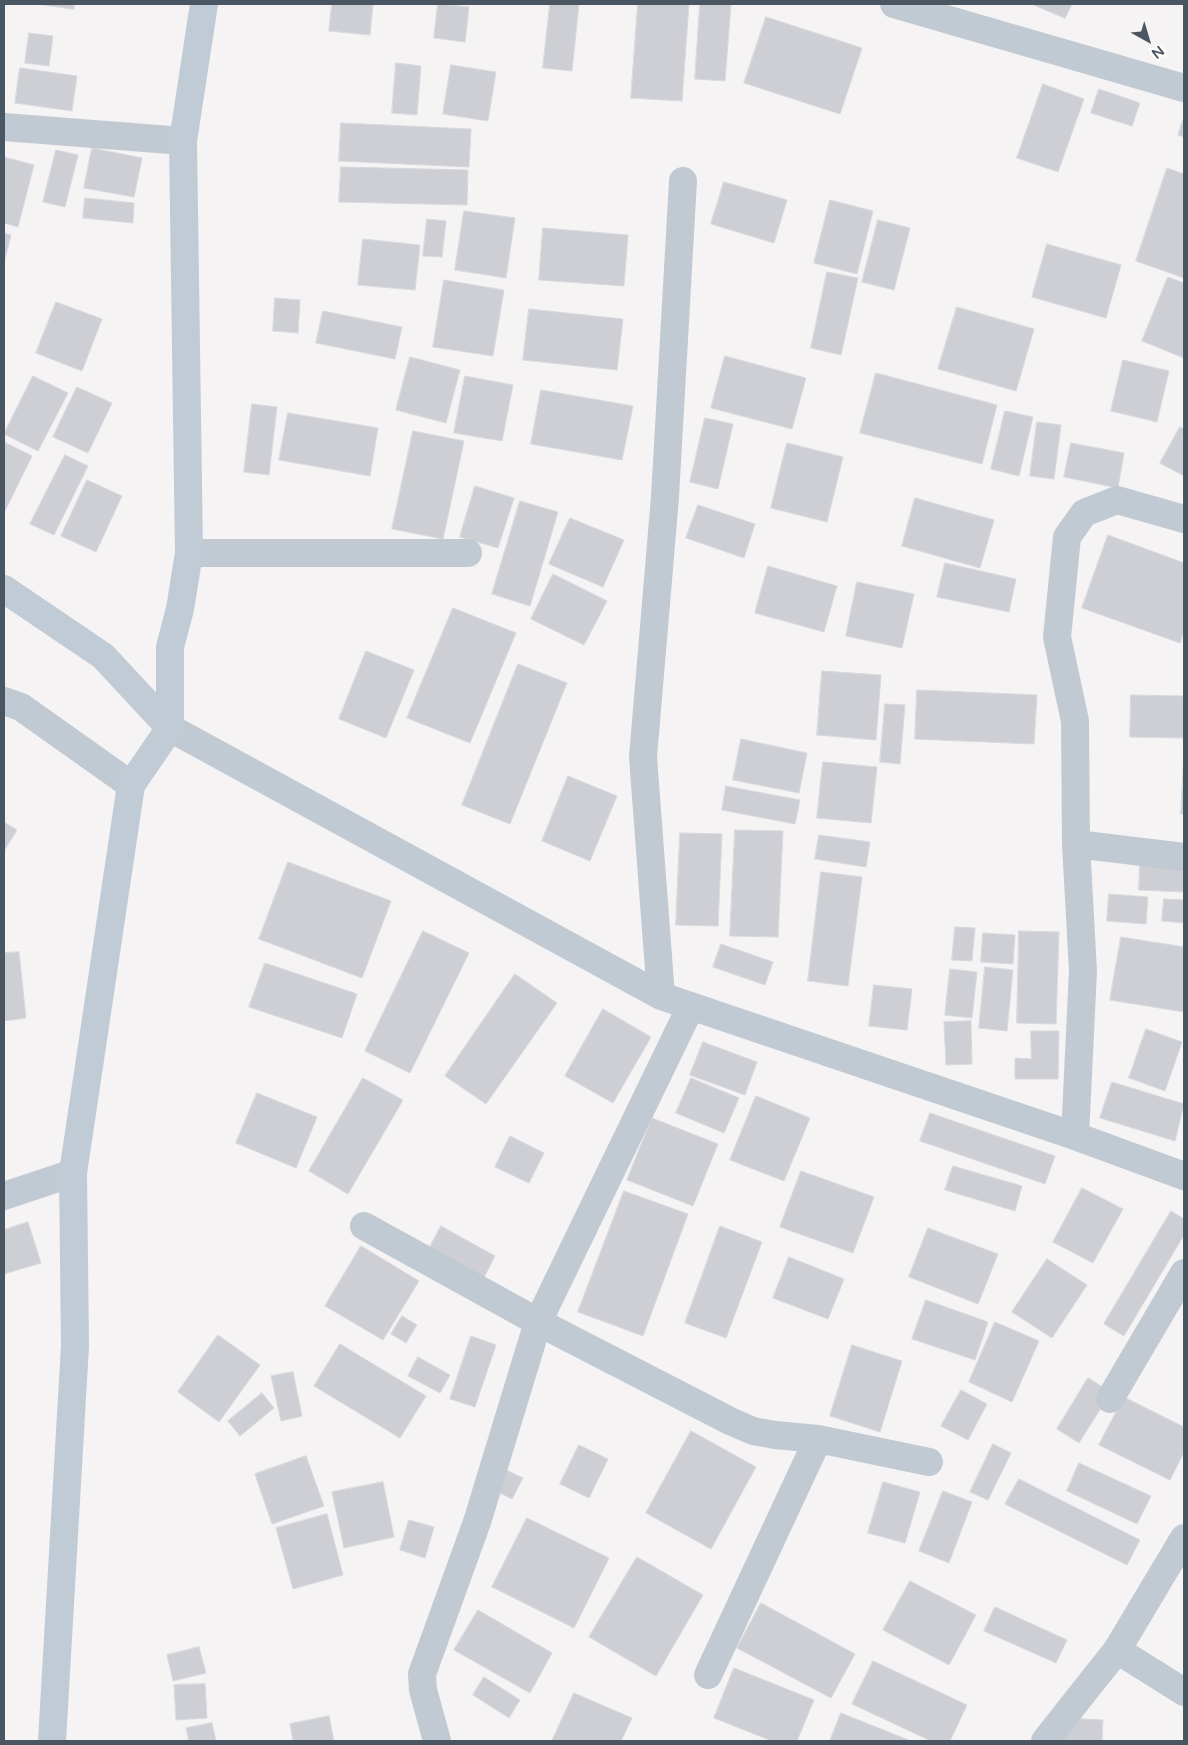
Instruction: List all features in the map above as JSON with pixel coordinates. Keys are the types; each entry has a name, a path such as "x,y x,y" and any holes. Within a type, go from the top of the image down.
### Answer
{"street":[{"path":"52,1741 75,1346 73,1173 131,785 170,728 170,647 180,609 189,552 183,141 204,4"},
{"path":"894,4 1184,88"},
{"path":"4,126 183,141"},
{"path":"661,996 643,757 665,497 683,181"},
{"path":"1075,1136 1083,971 1076,844 1075,722 1056,637 1067,537 1084,514 1117,500 1184,519"},
{"path":"189,552 468,553"},
{"path":"4,589 103,656 170,728 661,996 1075,1136 1184,1176"},
{"path":"4,701 20,707 131,785"},
{"path":"1076,844 1184,857"},
{"path":"437,1741 422,1690 422,1674 477,1522 538,1322 691,1006"},
{"path":"4,1196 73,1173"},
{"path":"364,1226 538,1322 730,1421 754,1431 818,1439 929,1462"},
{"path":"1110,1399 1184,1273"},
{"path":"708,1675 818,1439"},
{"path":"1045,1741 1117,1650 1184,1538"},
{"path":"1117,1650 1184,1692"}],"building":[{"path":"37,4 74,4 74,9"},
{"path":"332,4 373,4 370,35 329,31"},
{"path":"438,4 469,7 465,42 434,38"},
{"path":"550,4 579,4 572,71 543,68"},
{"path":"638,4 689,4 682,101 631,98"},
{"path":"700,4 731,4 725,81 695,79"},
{"path":"1032,4 1072,4 1065,18"},
{"path":"766,17 862,48 840,114 744,83"},
{"path":"29,33 53,36 49,66 25,63"},
{"path":"396,63 421,66 417,115 392,113"},
{"path":"451,65 496,72 488,121 443,114"},
{"path":"20,68 77,76 72,111 15,103"},
{"path":"1043,84 1084,99 1058,172 1017,158"},
{"path":"1099,89 1140,103 1132,126 1091,113"},
{"path":"1184,117 1184,137 1178,135"},
{"path":"341,123 471,129 469,167 339,161"},
{"path":"92,148 142,158 134,197 84,188"},
{"path":"56,150 78,155 65,207 43,202"},
{"path":"4,157 34,165 18,227 4,223"},
{"path":"341,167 468,170 467,205 339,202"},
{"path":"1167,168 1184,174 1184,278 1136,261"},
{"path":"724,182 787,200 774,243 711,224"},
{"path":"85,198 134,203 133,223 83,218"},
{"path":"830,200 873,211 857,274 814,263"},
{"path":"464,211 515,218 506,278 455,270"},
{"path":"427,219 446,221 442,257 423,256"},
{"path":"878,220 910,228 894,290 862,282"},
{"path":"543,228 628,235 624,286 539,280"},
{"path":"4,233 11,235 4,263"},
{"path":"363,239 420,245 415,290 358,285"},
{"path":"1047,244 1121,265 1106,318 1032,297"},
{"path":"827,272 858,278 841,355 811,348"},
{"path":"1168,277 1184,283 1184,358 1142,341"},
{"path":"444,280 504,290 493,356 433,347"},
{"path":"275,298 300,300 298,333 273,331"},
{"path":"56,302 102,319 82,371 36,353"},
{"path":"957,307 1034,329 1016,391 938,369"},
{"path":"529,309 623,319 617,370 523,360"},
{"path":"323,311 402,327 395,359 316,343"},
{"path":"725,356 806,378 792,429 711,408"},
{"path":"410,357 460,370 446,423 396,410"},
{"path":"1123,360 1169,371 1157,422 1111,411"},
{"path":"876,373 997,405 982,464 860,433"},
{"path":"33,376 68,393 38,451 4,434"},
{"path":"465,376 513,385 502,441 454,433"},
{"path":"77,387 112,403 88,453 53,437"},
{"path":"541,390 633,406 622,460 531,444"},
{"path":"252,404 277,407 269,475 244,472"},
{"path":"1005,411 1033,417 1019,476 991,469"},
{"path":"288,413 378,428 370,476 279,460"},
{"path":"705,418 733,424 718,489 690,482"},
{"path":"1037,422 1061,425 1054,479 1030,476"},
{"path":"1180,427 1184,429 1184,476 1160,463"},
{"path":"413,431 464,441 443,539 392,529"},
{"path":"4,442 32,456 4,513"},
{"path":"787,443 843,457 827,522 771,508"},
{"path":"1071,443 1124,453 1118,488 1064,477"},
{"path":"65,455 88,466 54,535 30,524"},
{"path":"87,480 122,496 96,552 61,536"},
{"path":"475,486 514,498 498,548 460,537"},
{"path":"915,498 994,520 980,568 902,546"},
{"path":"520,501 558,512 530,606 492,594"},
{"path":"698,505 755,524 744,558 686,538"},
{"path":"570,518 624,540 603,587 549,564"},
{"path":"1108,535 1184,563 1184,631 1180,643 1082,608"},
{"path":"945,563 1016,579 1009,612 937,597"},
{"path":"768,566 837,586 824,632 755,613"},
{"path":"553,574 607,601 584,645 531,619"},
{"path":"857,582 914,594 902,648 846,636"},
{"path":"453,608 516,633 470,743 407,718"},
{"path":"366,651 414,670 386,738 339,719"},
{"path":"518,664 567,683 510,824 462,805"},
{"path":"822,671 881,675 876,740 817,735"},
{"path":"917,690 1037,695 1034,744 915,739"},
{"path":"1131,695 1184,696 1184,738 1130,737"},
{"path":"885,704 905,705 900,764 880,762"},
{"path":"741,739 807,753 799,793 733,780"},
{"path":"1184,754 1184,814 1181,814"},
{"path":"823,762 877,767 871,823 817,818"},
{"path":"568,776 617,796 590,861 542,841"},
{"path":"726,786 800,800 795,824 722,810"},
{"path":"4,822 17,830 4,851"},
{"path":"735,830 783,831 778,937 730,936"},
{"path":"680,833 722,834 718,926 676,925"},
{"path":"819,835 870,842 866,867 815,859"},
{"path":"288,862 391,901 362,978 259,939"},
{"path":"1140,865 1184,867 1184,892 1139,890"},
{"path":"821,872 862,877 848,986 808,981"},
{"path":"1109,894 1148,897 1146,924 1107,921"},
{"path":"1164,899 1184,900 1184,923 1162,921"},
{"path":"955,927 975,928 972,961 952,960"},
{"path":"423,931 469,953 410,1073 365,1051"},
{"path":"1019,931 1059,932 1056,1024 1017,1023"},
{"path":"983,933 1015,935 1013,964 981,962"},
{"path":"1121,937 1184,947 1184,1012 1110,1000"},
{"path":"721,944 773,962 765,985 713,967"},
{"path":"19,952 26,1018 4,1021 4,953"},
{"path":"265,963 357,994 342,1038 249,1007"},
{"path":"985,967 1013,970 1007,1031 979,1028"},
{"path":"950,969 977,972 972,1018 945,1015"},
{"path":"515,974 557,1003 486,1104 445,1076"},
{"path":"874,985 912,989 907,1030 869,1026"},
{"path":"603,1009 651,1037 613,1103 565,1076"},
{"path":"971,1021 972,1064 946,1065 944,1022"},
{"path":"1146,1029 1182,1042 1165,1091 1129,1078"},
{"path":"1031,1031 1059,1031 1058,1079 1015,1079 1015,1058 1031,1059"},
{"path":"703,1042 757,1062 745,1095 690,1075"},
{"path":"363,1078 403,1100 348,1194 309,1171"},
{"path":"691,1078 739,1098 724,1133 676,1113"},
{"path":"1112,1082 1184,1104 1175,1141 1100,1118"},
{"path":"257,1093 317,1117 296,1168 236,1143"},
{"path":"756,1096 810,1118 784,1181 730,1160"},
{"path":"930,1113 1055,1156 1045,1184 920,1141"},
{"path":"652,1118 718,1144 693,1206 627,1180"},
{"path":"510,1136 544,1153 529,1183 495,1167"},
{"path":"953,1166 1022,1186 1015,1211 945,1190"},
{"path":"801,1171 874,1197 853,1253 780,1227"},
{"path":"1082,1188 1123,1209 1093,1263 1053,1242"},
{"path":"624,1191 688,1214 643,1336 578,1312"},
{"path":"1171,1211 1184,1219 1184,1235 1124,1336 1104,1324"},
{"path":"28,1222 41,1263 4,1274 4,1230"},
{"path":"441,1226 495,1256 481,1283 427,1253"},
{"path":"720,1226 762,1242 726,1338 685,1323"},
{"path":"928,1228 998,1254 978,1304 909,1277"},
{"path":"361,1246 419,1281 383,1340 325,1306"},
{"path":"789,1257 844,1279 828,1319 773,1298"},
{"path":"1047,1259 1087,1285 1052,1338 1012,1312"},
{"path":"926,1300 988,1322 975,1360 912,1339"},
{"path":"402,1316 417,1325 406,1343 391,1334"},
{"path":"995,1322 1039,1341 1012,1402 969,1382"},
{"path":"218,1335 260,1365 219,1422 178,1392"},
{"path":"471,1336 496,1345 475,1407 450,1399"},
{"path":"340,1344 426,1396 400,1438 314,1386"},
{"path":"852,1345 902,1361 880,1432 830,1416"},
{"path":"418,1357 450,1375 440,1393 408,1376"},
{"path":"293,1372 302,1416 281,1421 271,1376"},
{"path":"1088,1378 1111,1392 1079,1443 1057,1429"},
{"path":"961,1390 987,1404 968,1440 941,1426"},
{"path":"262,1393 274,1408 240,1436 228,1421"},
{"path":"1124,1397 1184,1427 1184,1452 1170,1480 1099,1445"},
{"path":"691,1431 756,1467 711,1549 646,1513"},
{"path":"993,1444 1011,1453 988,1500 970,1492"},
{"path":"579,1445 608,1459 589,1498 560,1484"},
{"path":"306,1456 324,1506 272,1524 255,1474"},
{"path":"1079,1463 1151,1496 1137,1524 1067,1491"},
{"path":"500,1467 523,1478 512,1499 490,1488"},
{"path":"1019,1479 1140,1540 1127,1565 1005,1504"},
{"path":"383,1482 394,1537 344,1548 332,1492"},
{"path":"883,1482 920,1492 905,1543 868,1533"},
{"path":"943,1491 972,1502 949,1563 919,1551"},
{"path":"327,1514 343,1575 293,1589 276,1528"},
{"path":"527,1518 609,1558 574,1628 492,1587"},
{"path":"409,1520 434,1527 425,1558 400,1550"},
{"path":"637,1557 703,1595 656,1676 589,1637"},
{"path":"910,1581 976,1615 949,1665 883,1630"},
{"path":"761,1603 855,1654 831,1698 737,1648"},
{"path":"995,1607 1067,1640 1056,1663 984,1631"},
{"path":"478,1610 552,1653 530,1693 454,1650"},
{"path":"199,1647 206,1673 173,1681 167,1655"},
{"path":"873,1661 967,1705 950,1741 931,1741 852,1704"},
{"path":"734,1668 814,1700 797,1741 772,1741 714,1718"},
{"path":"484,1677 520,1700 509,1718 473,1695"},
{"path":"205,1684 207,1718 176,1720 174,1685"},
{"path":"574,1693 632,1718 621,1741 552,1741"},
{"path":"841,1713 911,1741 830,1741"},
{"path":"329,1716 334,1741 293,1741 290,1724"},
{"path":"1064,1718 1103,1720 1102,1741 1063,1741"},
{"path":"212,1723 216,1741 189,1741 186,1728"}]}
